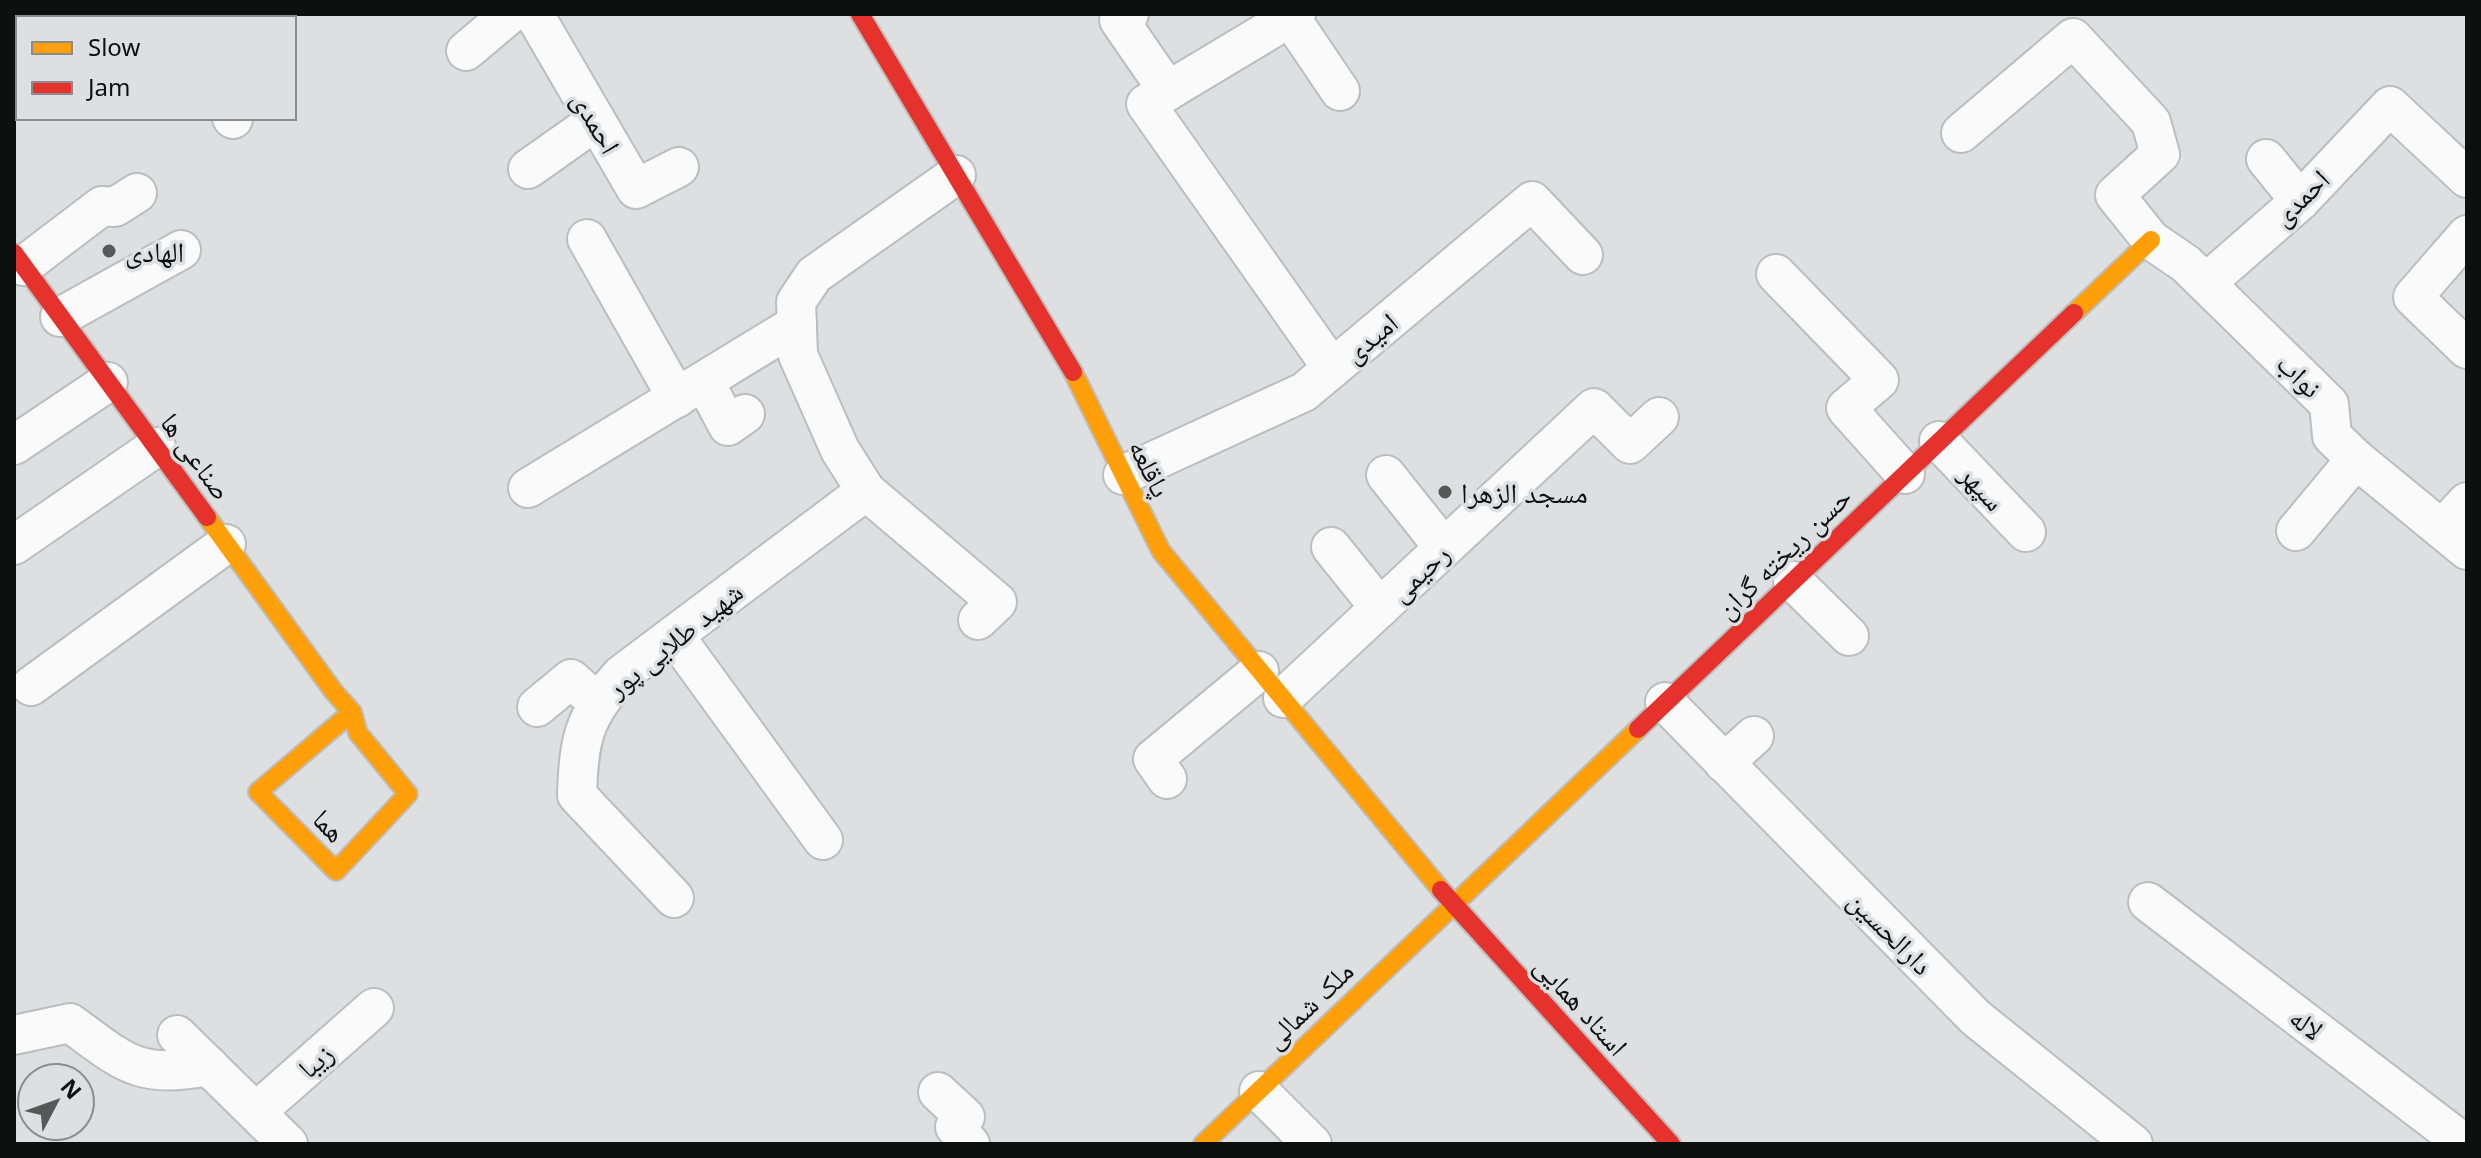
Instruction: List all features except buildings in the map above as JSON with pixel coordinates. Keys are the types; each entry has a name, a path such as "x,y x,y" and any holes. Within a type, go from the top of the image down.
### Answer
{"street":[{"path":"466,51 510,14"},
{"name":"احمدی","path":"534,14 636,189 679,167"},
{"name":"پاقلعه","path":"860,14 1062,350 1161,551 1453,905"},
{"path":"1129,14 1119,20 1168,91"},
{"path":"1332,368 1146,104 1293,16 1340,91"},
{"name":"نواب","path":"1961,133 2073,38 2151,122 2160,154 2115,195 2151,240 2186,264 2329,404 2332,436 2356,459 2459,527"},
{"name":"احمدی","path":"2206,283 2300,201 2390,106 2467,178"},
{"path":"528,169 596,121"},
{"path":"2266,159 2300,201"},
{"path":"956,175 814,275 796,302 798,355 840,450 866,491 997,602 978,620"},
{"path":"19,260 102,206 115,207 137,193"},
{"name":"امیدی","path":"1123,475 1304,392 1532,201 1583,255"},
{"path":"2467,235 2413,297 2467,349"},
{"path":"587,239 690,390 728,426 745,414"},
{"name":"حسن ریخته گران","path":"1453,905 2151,240"},
{"path":"60,317 181,250"},
{"name":"صناعی ها","path":"19,260 334,692"},
{"path":"1776,274 1879,380 1846,408 1905,474"},
{"path":"528,488 797,324"},
{"path":"14,445 108,382"},
{"name":"رحیمی","path":"1167,779 1153,759 1271,684 1380,608 1594,408 1630,444 1659,417"},
{"name":"سپهر","path":"1939,441 2026,532"},
{"path":"14,545 156,447"},
{"path":"2296,531 2356,459"},
{"path":"1386,475 1444,548"},
{"name":"شهید طلایی پور","path":"674,898 577,795 578,749 597,702 621,675 866,491"},
{"path":"31,686 226,544"},
{"path":"1331,547 1380,608"},
{"path":"1793,581 1849,636"},
{"path":"674,635 823,840"},
{"path":"537,707 571,679 597,702"},
{"name":"هما","path":"334,692 352,712 358,733 408,794 336,871 258,792 352,712"},
{"name":"دارالحسین","path":"1665,702 1976,1018 2133,1144"},
{"path":"1724,763 1754,736"},
{"name":"لاله","path":"2148,902 2465,1144"},
{"name":"ملک شمالی","path":"1203,1144 1453,905"},
{"name":"استاد همایی","path":"1453,905 1671,1144"},
{"name":"زیبا","path":"256,1112 374,1008"},
{"path":"14,1035 70,1023 120,1060 149,1071 182,1071 209,1066"},
{"path":"177,1035 288,1144"},
{"path":"1259,1091 1312,1144"},
{"path":"938,1092 965,1117 955,1127 970,1144"}],"traffic: slow":[{"path":"2074,313 2151,240"},
{"path":"1073,372 1161,551 1441,890"},
{"path":"207,517 334,692 352,712 358,733 408,794 336,871 258,792 352,712"},
{"path":"1203,1144 1638,729"}],"traffic: jam":[{"path":"860,14 1073,372"},
{"path":"14,253 207,517"},
{"path":"1638,729 2074,313"},
{"path":"1441,890 1671,1144"}],"place":[{"name":"الهادی","path":"109,251"},
{"name":"مسجد الزهرا","path":"1445,492"}]}
